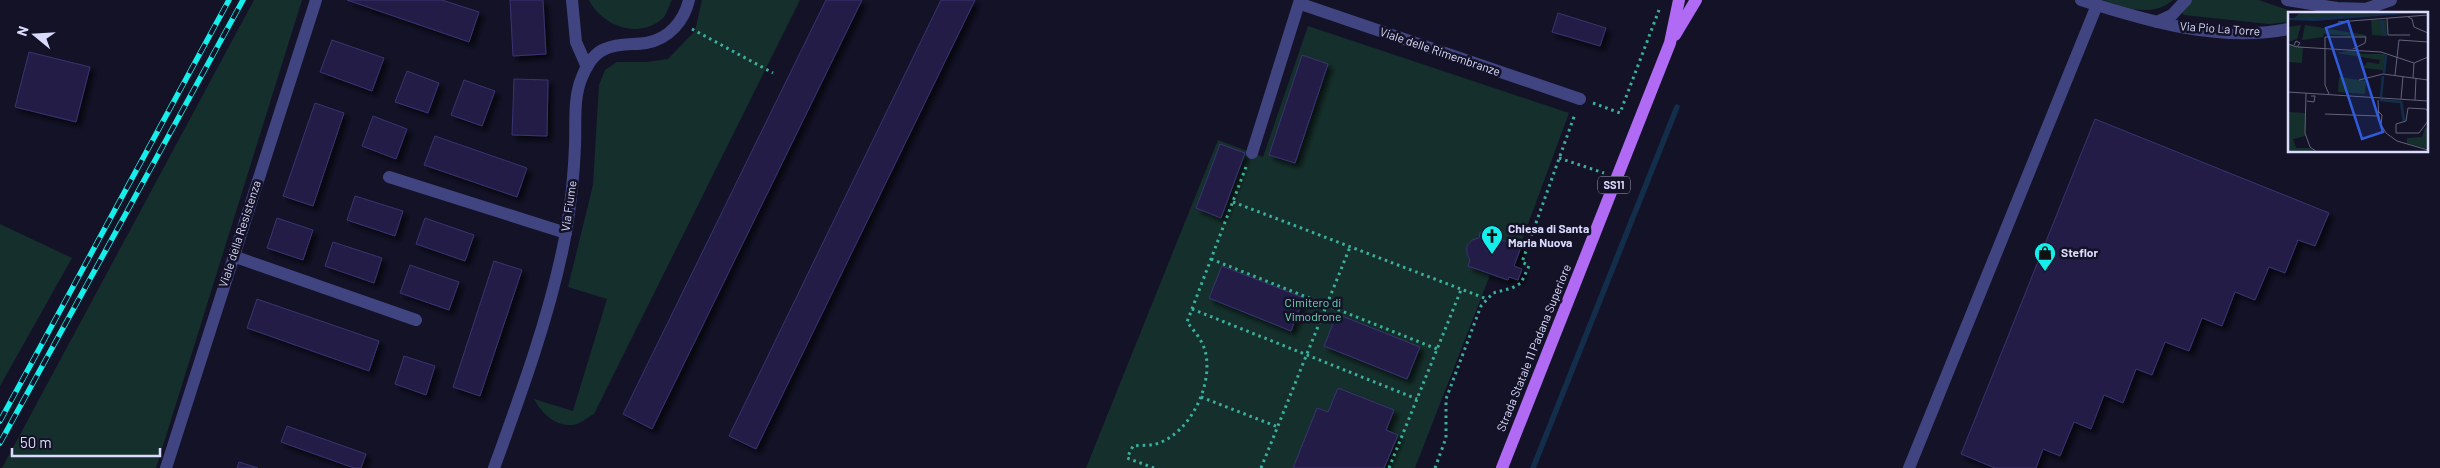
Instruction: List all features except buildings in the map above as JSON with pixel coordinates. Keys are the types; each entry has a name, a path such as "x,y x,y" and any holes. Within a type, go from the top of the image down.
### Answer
{"main road":[{"name":"Strada Statale 11 Padana Superiore","path":"1670,43 1679,0"},
{"name":"Strada Statale 11 Padana Superiore","path":"1502,468 1670,43 1696,0"}],"street":[{"name":"Viale della Resistenza","path":"166,468 316,0"},
{"path":"572,0 576,42 587,67"},
{"name":"Via Fiume","path":"494,468 522,388 550,295 566,233 574,169 577,94 587,67 605,49 658,40 668,34 680,22 689,0"},
{"name":"Via Pio La Torre","path":"2081,0 2152,22 2194,29 2238,32 2288,29"},
{"name":"Via Pio La Torre","path":"2152,22 2158,22 2172,16 2186,0"},
{"path":"2287,0 2337,8 2369,9"},
{"path":"2358,12 2391,0"},
{"name":"Viale delle Rimembranze","path":"1252,153 1300,2 1580,99"},
{"path":"1909,468 2097,5"},
{"path":"388,177 566,233"},
{"path":"233,256 416,320"}],"path":[{"path":"1435,468 1446,438 1446,400 1481,306 1494,293 1522,283 1528,266 1522,262 1580,99 1620,113 1660,9"},
{"path":"680,22 773,73"},
{"path":"1154,468 1127,458 1132,446 1156,444 1176,433 1201,397 1206,374 1206,355 1200,338 1187,322 1252,153"},
{"path":"1559,158 1616,178"},
{"path":"1233,202 1461,290 1487,298"},
{"path":"1261,468 1350,247"},
{"path":"1211,259 1437,349"},
{"path":"1389,468 1461,290"},
{"path":"1192,309 1416,399"},
{"path":"1201,397 1278,427"}],"green space":[{"path":"254,0 302,0 156,468 2,468"},
{"path":"589,0 672,0 663,18 653,25 632,29 612,23 603,17"},
{"path":"702,0 800,0 594,414 575,425 566,425 554,421 545,414 534,399 573,411 607,299 568,287 593,185 599,85 605,70 617,62 646,62 668,59 695,31"},
{"path":"2103,0 2173,0 2157,9 2139,10"},
{"path":"2192,0 2258,0 2294,12 2288,12 2288,22 2269,24 2184,15 2182,13"},
{"name":"Cimitero di Vimodrone","path":"1308,26 1569,113 1507,281 1490,275 1415,468 1086,468 1218,140 1263,157"},
{"path":"0,224 72,258 0,386"}],"waterway":[{"path":"1533,468 1677,107"}],"railway":[{"path":"0,421 229,0"},
{"path":"0,443 243,0"}],"place":[{"name":"Chiesa di Santa Maria Nuova","path":"1492,255"},
{"name":"Steflor","path":"2045,272"}]}
